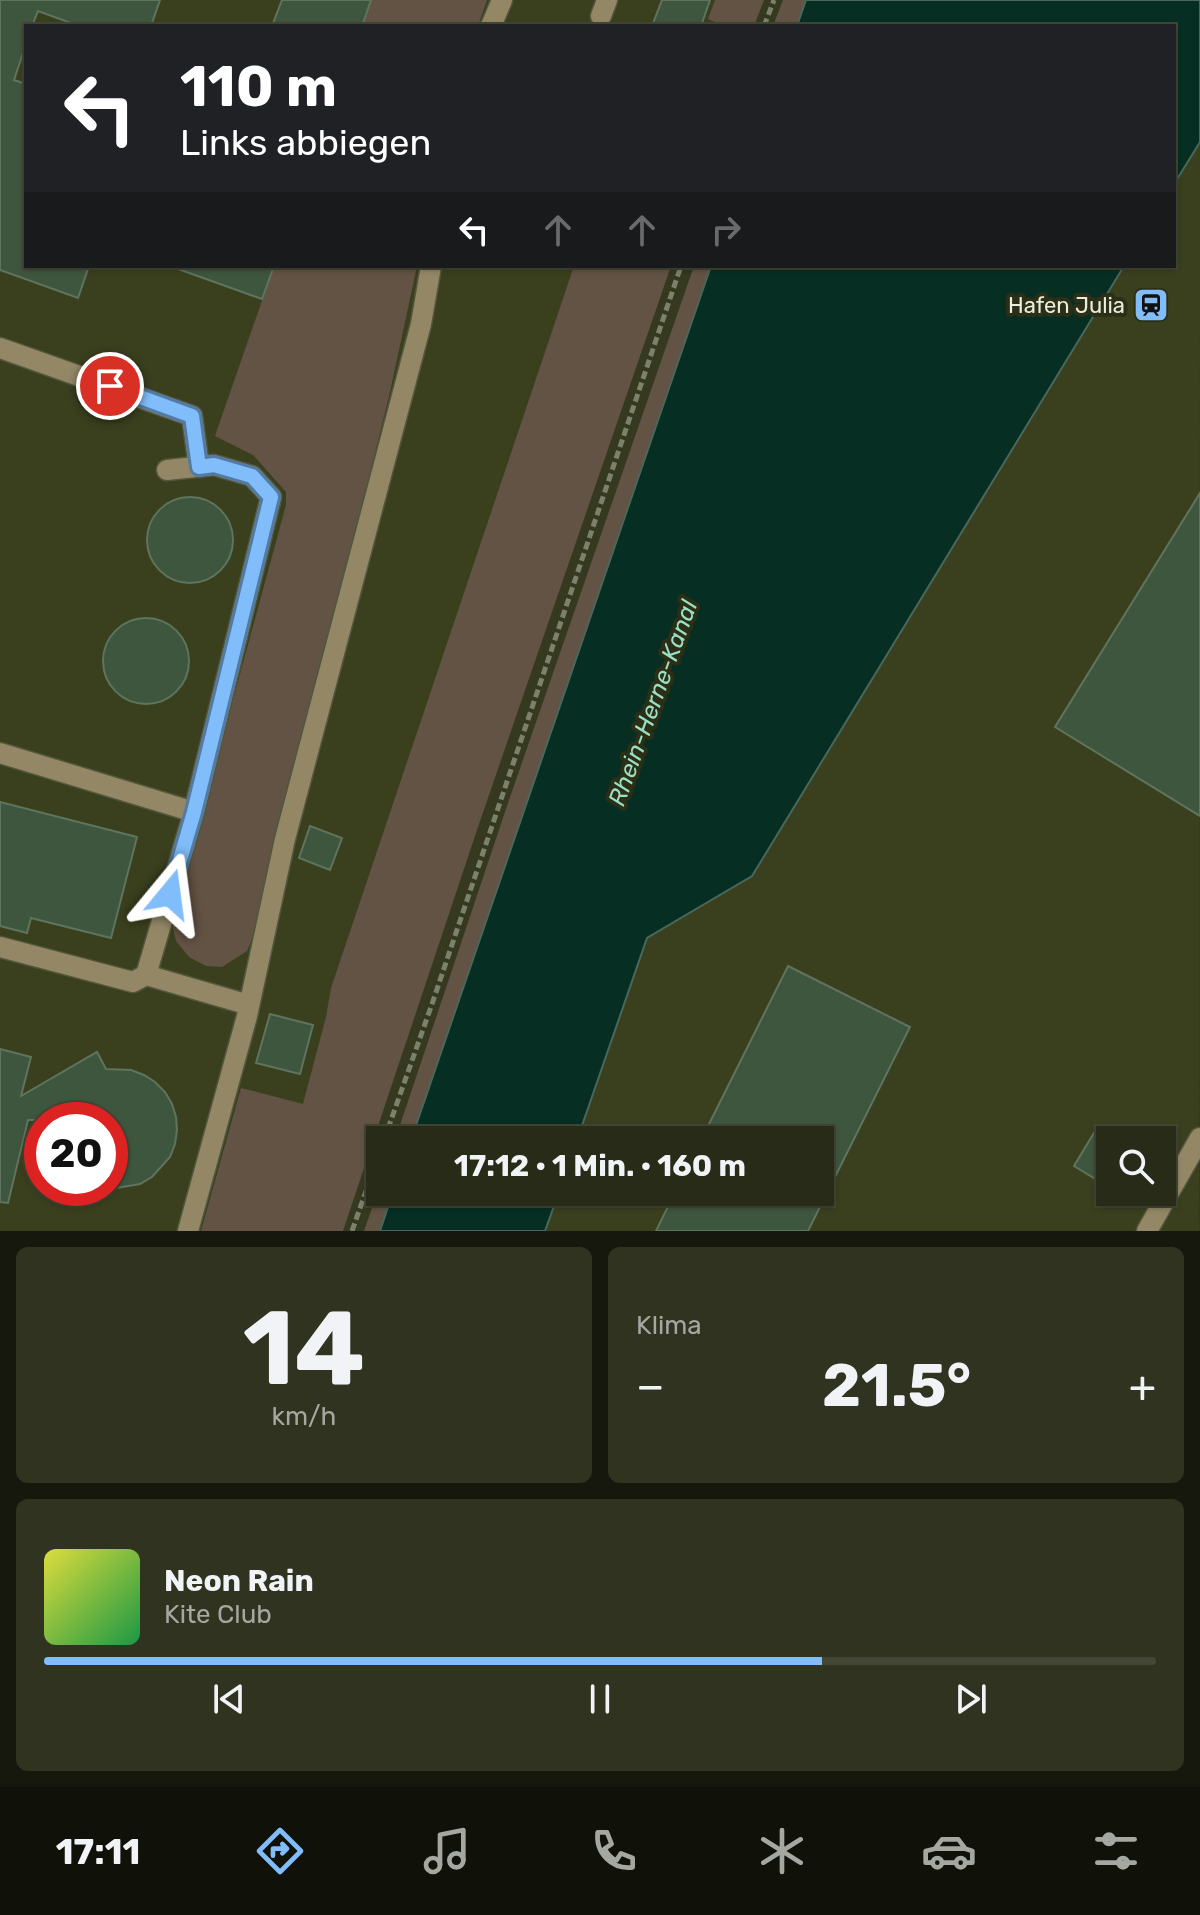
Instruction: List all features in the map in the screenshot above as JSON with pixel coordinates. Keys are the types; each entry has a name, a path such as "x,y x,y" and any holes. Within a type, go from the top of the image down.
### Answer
{"lane":[{"path":"492,24 502,0"},
{"path":"188,1231 249,1005 285,839 421,324 431,268"},
{"path":"0,348 192,416 199,467"},
{"path":"146,975 194,812 271,497 252,476 214,465 167,470"},
{"path":"0,753 194,812"},
{"path":"0,947 133,982 146,975 249,1005"},
{"path":"1147,1231 1200,1138"}],"path":[{"path":"765,24 774,0"},
{"path":"389,1126 680,268"},
{"path":"352,1231 366,1191"}],"shaded area":[{"path":"0,0 729,0 735,24 24,24 24,268 625,268 309,1231 0,1231"},
{"path":"371,0 487,0 479,24 363,24"},
{"path":"715,0 764,0 755,24 719,24 708,19"},
{"path":"783,0 806,0 798,24 774,24"},
{"path":"1200,142 1199,1231 545,1231 554,1206 834,1206 834,1126 582,1126 647,938 752,876 1123,268 1176,268 1176,181"},
{"path":"273,268 417,268 390,392 258,926 247,951 222,967 206,966 189,957 176,941 172,924 286,505 286,492 253,455 215,436"},
{"path":"573,268 670,268 378,1126 366,1126 366,1162 343,1231 201,1231 241,1088 303,1104 331,988"},
{"path":"693,268 710,268 416,1126 400,1126"},
{"path":"373,1206 388,1206 380,1231 364,1231"}],"water":[{"path":"806,0 1200,0 1200,142 1176,181 1176,24 798,24"},
{"name":"Rhein-Herne-Kanal","path":"710,268 1123,268 752,876 647,938 582,1126 416,1126"},
{"path":"388,1206 554,1206 545,1231 380,1231"}],"building":[{"path":"0,0 160,0 152,24 74,24 38,11 33,24 24,24 24,50 14,80 24,83 24,268 88,268 78,298 0,270"},
{"path":"282,0 371,0 363,24 273,24"},
{"path":"662,0 710,0 702,24 653,24"},
{"path":"178,268 273,268 262,299"},
{"path":"1200,493 1200,816 1055,727"},
{"path":"190,497 214,504 226,516 233,540 226,564 214,576 190,583 166,576 154,564 147,540 154,516 166,504"},
{"path":"146,618 163,621 177,630 186,644 189,661 186,678 177,692 163,701 146,704 129,701 115,692 106,678 103,661 106,644 115,630 129,621"},
{"path":"0,802 137,837 111,938 31,918 27,933 0,926"},
{"path":"310,826 342,838 330,870 299,858"},
{"path":"788,966 910,1027 834,1179 834,1126 708,1126"},
{"path":"270,1014 313,1025 300,1074 256,1063"},
{"path":"0,1049 31,1057 21,1096 97,1052 106,1069 131,1070 144,1075 165,1092 172,1104 177,1130 170,1157 152,1177 128,1186 128,1102 24,1102 24,1137 8,1203 0,1202"},
{"path":"1096,1130 1096,1179 1074,1166"},
{"path":"668,1206 820,1206 808,1231 656,1231"}],"place":[{"name":"Hafen Julia","path":"1151,305"}],"route":[{"path":"110,386 192,416 199,467 214,465 252,476 271,497 194,812 170,894"}]}
